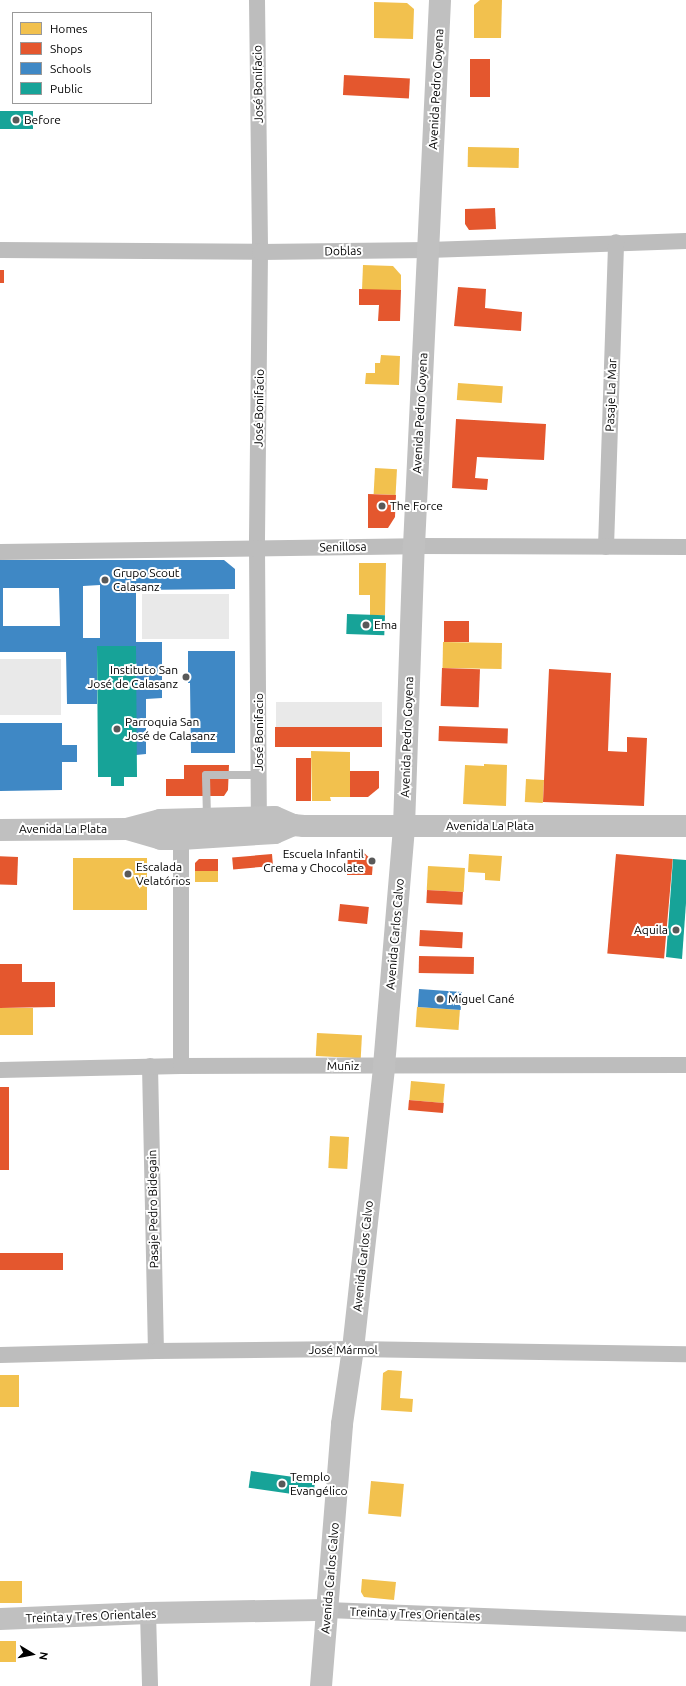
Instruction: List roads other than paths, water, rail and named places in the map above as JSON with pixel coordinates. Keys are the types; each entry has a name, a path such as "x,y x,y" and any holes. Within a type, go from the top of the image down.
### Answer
{"main road":[{"name":"Avenida Pedro Goyena","path":"404,826 414,546 440,0"},
{"name":"Avenida La Plata","path":"0,830 127,829 160,820 275,816 293,826"},
{"path":"189,839 211,829 254,827 259,824 259,817"},
{"name":"Avenida La Plata","path":"127,829 161,839 189,839 275,833 293,826 686,826"},
{"name":"Avenida Carlos Calvo","path":"321,1686 320,1610 332,1548 342,1424 384,1066 404,826"},
{"name":"Treinta y Tres Orientales","path":"0,1619 148,1613 320,1610"}],"street":[{"name":"José Bonifacio","path":"257,0 260,252 257,548 259,817"},
{"name":"Doblas","path":"0,250 260,252 428,250 616,242 686,241"},
{"name":"Pasaje La Mar","path":"606,548 616,242"},
{"name":"Senillosa","path":"0,552 414,546 606,548 686,547"},
{"path":"181,1066 189,839"},
{"name":"Muñiz","path":"0,1070 150,1066 686,1066"},
{"name":"Pasaje Pedro Bidegain","path":"150,1066 156,1351"},
{"name":"José Mármol","path":"0,1355 156,1351 352,1349 686,1354"},
{"name":"Treinta y Tres Orientales","path":"320,1610 686,1624"},
{"path":"148,1613 150,1686"}],"lane":[{"path":"207,819 206,775 259,775"}],"place":[{"name":"Before","path":"16,120"},
{"name":"The Force","path":"382,506"},
{"name":"Grupo Scout Calasanz","path":"105,580"},
{"name":"Ema","path":"366,625"},
{"name":"Instituto San José de Calasanz","path":"186,677"},
{"name":"Parroquia San José de Calasanz","path":"117,729"},
{"name":"Escuela Infantil Crema y Chocolate","path":"372,861"},
{"name":"Escalada Velatórios","path":"128,874"},
{"name":"Aquila","path":"676,930"},
{"name":"Miguel Cané","path":"440,999"},
{"name":"Templo Evangélico","path":"282,1484"}]}
